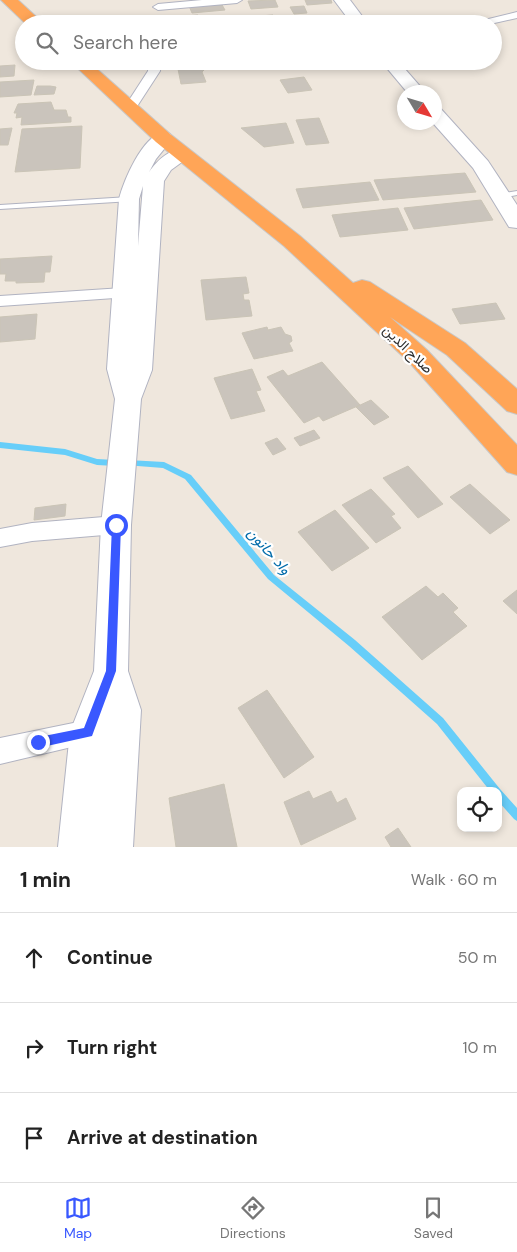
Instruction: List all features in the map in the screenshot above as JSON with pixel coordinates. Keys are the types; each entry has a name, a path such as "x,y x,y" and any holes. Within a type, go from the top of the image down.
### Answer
{"highway":[{"path":"9,0 26,15"},
{"name":"صلاح الدين","path":"88,70 163,138 292,241 418,356 517,464"},
{"name":"صلاح الدين","path":"292,241 456,350 517,404"}],"street":[{"path":"157,7 236,0"},
{"path":"342,0 353,15"},
{"path":"502,18 517,15"},
{"path":"130,108 154,70"},
{"path":"397,70 410,85"},
{"path":"442,123 509,194 517,222"},
{"path":"128,399 120,369 129,200 134,179 163,138"},
{"path":"78,847 88,732 111,671 118,514 125,432 128,399 139,370 154,181 163,166 183,154"},
{"path":"0,301 123,293"},
{"path":"0,538 118,514"},
{"path":"111,671 123,710 113,847"},
{"path":"0,751 88,732"}],"lane":[{"path":"0,207 129,200"}],"building":[{"path":"275,0 278,7 251,9 248,1"},
{"path":"305,0 331,0 332,3 307,5"},
{"path":"221,3 225,10 192,13 189,6"},
{"path":"304,6 307,13 294,14 290,7"},
{"path":"15,65 14,76 0,77 0,66"},
{"path":"178,70 204,70 202,72 206,82 181,84"},
{"path":"304,77 312,90 288,93 280,80"},
{"path":"34,80 31,95 0,97 0,82"},
{"path":"37,86 56,87 54,94 34,95"},
{"path":"51,102 54,110 66,110 68,117 71,117 71,122 21,125 22,117 16,118 17,113 14,113 18,104"},
{"path":"319,118 329,143 306,145 296,120"},
{"path":"286,123 294,143 264,147 241,128"},
{"path":"82,126 80,168 15,172 22,129"},
{"path":"12,128 8,145 0,145 0,129"},
{"path":"465,173 476,192 383,200 374,180"},
{"path":"370,182 379,200 303,208 296,189"},
{"path":"481,200 493,220 414,229 404,208"},
{"path":"398,208 408,230 340,237 332,215"},
{"path":"52,256 50,272 45,272 44,282 16,283 16,281 5,281 6,274 0,274 0,259"},
{"path":"246,277 249,293 243,294 244,300 249,300 252,316 206,320 201,280"},
{"path":"496,303 505,319 460,324 452,309"},
{"path":"37,314 35,339 0,342 0,317"},
{"path":"267,327 268,330 281,327 285,334 291,336 292,341 289,343 293,351 254,359 242,333"},
{"path":"322,362 360,405 323,421 319,416 304,423 267,377 283,370 288,376"},
{"path":"252,369 261,390 256,391 265,411 231,419 214,378"},
{"path":"371,400 389,417 374,425 356,407"},
{"path":"314,430 320,438 300,446 294,438"},
{"path":"277,438 286,449 273,455 265,443"},
{"path":"408,466 443,504 418,518 383,478"},
{"path":"470,484 510,520 490,534 450,497"},
{"path":"371,489 395,514 391,516 401,528 376,543 342,505"},
{"path":"66,504 65,516 34,520 35,508"},
{"path":"335,510 369,548 332,571 298,532"},
{"path":"426,586 438,597 443,593 458,608 453,612 467,626 422,660 382,617"},
{"path":"517,590 517,614 503,601"},
{"path":"267,690 314,757 284,778 238,708"},
{"path":"224,784 237,847 176,847 169,798"},
{"path":"309,791 313,799 331,791 337,803 346,798 356,819 301,845 284,802"},
{"path":"398,828 411,847 391,847 385,837"}],"waterway":[{"name":"واد حانون","path":"0,445 65,452 97,462 115,463"},
{"name":"واد حانون","path":"128,463 164,465 188,477 271,577 352,643 440,721 493,787"},
{"name":"واد حانون","path":"502,798 517,816"}],"route":[{"path":"38,742 88,732 111,671 116,525"}]}
